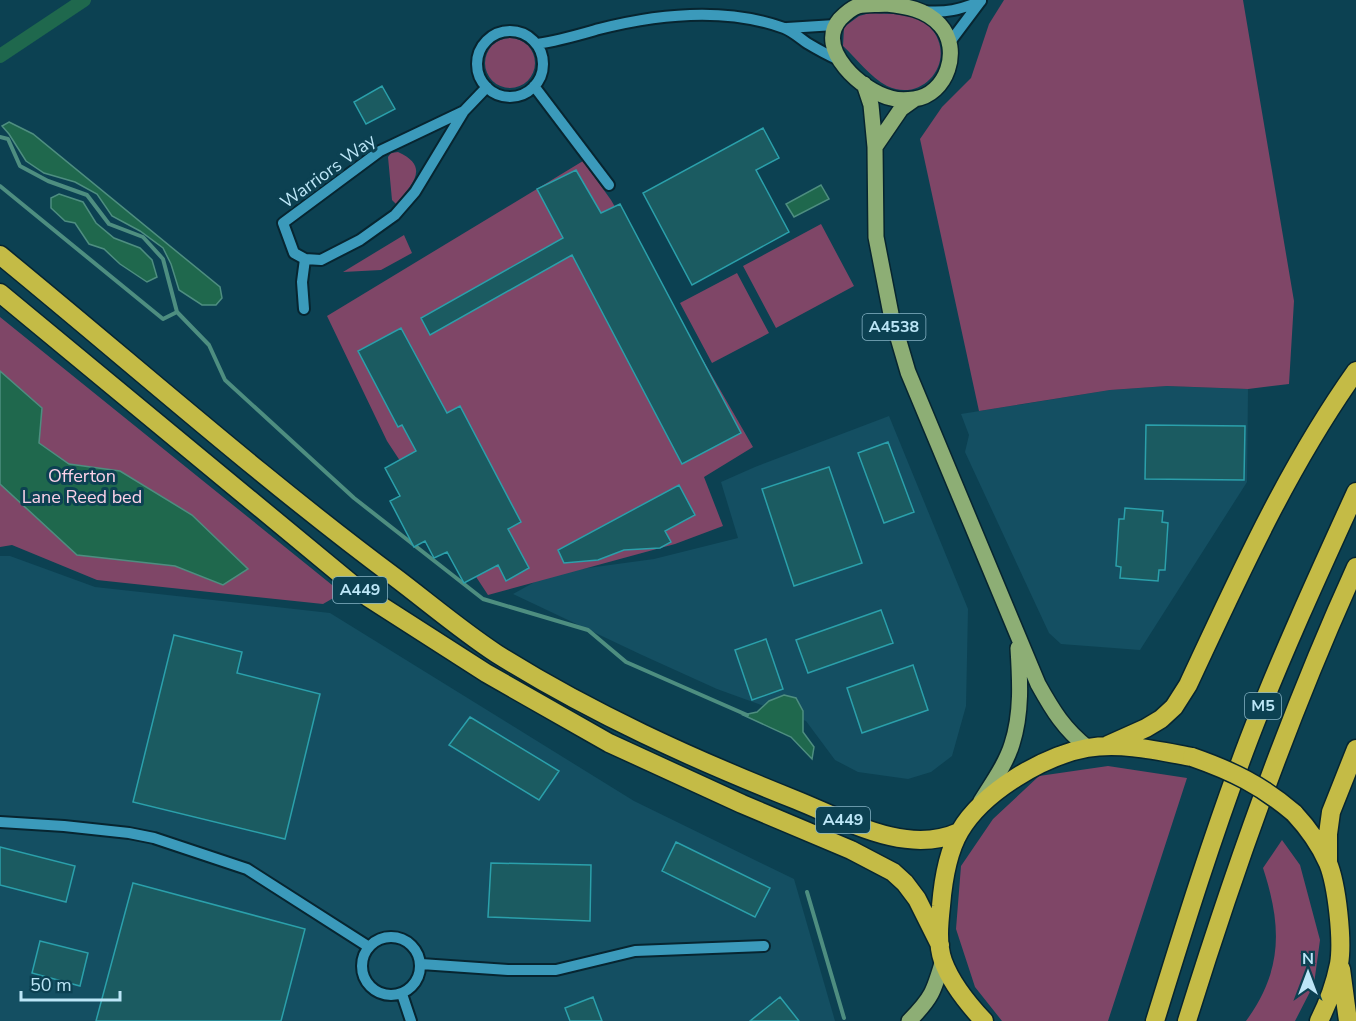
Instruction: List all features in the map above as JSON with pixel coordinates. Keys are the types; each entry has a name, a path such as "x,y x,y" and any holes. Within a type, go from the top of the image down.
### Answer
{"highway":[{"name":"A449","path":"0,255 336,534 496,653 627,728 731,775 863,827 898,839 929,841 945,839 959,832"},
{"name":"A449","path":"0,293 369,598 486,673 609,742 742,804 851,850 893,872 917,899 942,953"},
{"path":"984,1021 958,990 942,953 943,881 959,832 976,808 1007,784 1036,766 1054,757 1096,747 1146,728 1174,707 1188,685 1270,515 1335,401 1356,371"},
{"name":"M5","path":"1155,1021 1249,740 1356,492"},
{"name":"M5","path":"1187,1021 1214,934 1278,751 1356,567"},
{"path":"1096,747 1161,751 1192,757 1222,767 1247,779 1271,794 1294,813 1313,837 1328,863"},
{"path":"1348,1021 1340,961 1337,910 1328,863 1328,834 1331,812 1356,748"},
{"path":"1319,1021 1328,1002 1340,961"}],"main road":[{"path":"875,147 901,109 915,99 933,93 942,82 948,67 950,42 940,25 920,10 884,2 858,6 843,13 832,37 834,50 839,60 877,93 891,98 915,99"},
{"name":"A4538","path":"864,84 871,105 875,147 876,237 893,323 908,372 1038,684 1057,718 1071,735 1096,747"},
{"name":"A4538","path":"976,808 1003,766 1012,746 1019,717 1020,684 1017,637"},
{"path":"909,1021 927,1003 935,988 942,953"}],"street":[{"path":"920,10 942,13 981,1"},
{"path":"950,42 981,1"},
{"path":"787,28 843,13"},
{"path":"537,44 565,40 600,29 636,22 699,14 744,17 787,28 808,44 839,60"},
{"path":"519,32 537,44 543,61 539,78 534,86 515,96 500,94 487,87 477,64 482,48 488,39 498,33 519,32"},
{"path":"534,86 609,185"},
{"name":"Warriors Way","path":"464,111 380,151 284,224 294,253 305,259 321,260 360,240 395,215 415,192 464,111 487,87"},
{"path":"304,309 302,282 305,259"},
{"path":"0,822 129,833 154,838 247,869 369,947"},
{"path":"394,937 404,940 415,949 421,964 416,982 410,989 402,994 385,995 377,992 366,981 362,963 369,947 376,941 394,937"},
{"path":"421,964 508,970 556,970 576,967 607,956 634,951 764,946"},
{"path":"402,994 411,1021"}],"shaded area":[{"path":"9,122 33,134 220,287 222,298 216,305 202,305 179,290 163,248 140,231 112,216 97,194 75,182 44,173 26,161 2,126"},
{"path":"821,185 829,199 794,217 786,204"},
{"path":"59,194 83,202 96,223 114,238 140,248 152,260 157,277 147,282 120,264 104,249 89,244 75,223 65,221 51,208 51,198"},
{"path":"0,371 42,408 39,443 69,464 120,471 192,515 248,569 223,585 175,566 77,555 0,484"},
{"path":"1167,386 1248,389 1247,482 1140,650 1061,644 1049,633 965,452 969,435 961,414 1110,390"},
{"path":"889,416 968,609 966,706 952,756 931,772 908,779 858,772 835,760 806,721 717,689 513,594 551,573 654,559 738,538 721,482"},
{"path":"0,556 10,556 95,587 330,613 634,801 794,879 835,1021 0,1021"},
{"path":"784,695 796,698 803,711 803,732 814,747 812,759 791,737 743,715 757,712 769,701"}],"green space":[{"path":"1004,0 1243,0 1294,301 1289,384 1248,389 1167,386 1110,390 979,411 920,139 942,107 971,78 989,24"},
{"path":"870,13 912,16 924,20 930,27 938,39 941,52 939,64 925,84 913,89 901,90 887,86 869,73 843,46 844,27 859,16"},
{"path":"510,38 524,42 531,49 535,63 531,77 524,84 510,88 496,84 489,77 485,63 489,49 496,42"},
{"path":"398,152 414,164 416,170 408,190 396,204 392,200 388,157 391,153"},
{"path":"583,161 611,200 753,447 704,477 723,526 675,544 488,595 387,441 327,316"},
{"path":"821,224 854,286 776,328 743,266"},
{"path":"404,235 412,253 381,270 343,272"},
{"path":"737,273 769,333 712,363 680,303"},
{"name":"Offerton Lane Reed bed","path":"0,317 342,593 323,604 97,580 12,545 0,547"},
{"path":"1108,766 1187,778 1108,1021 1002,1021 975,987 956,929 961,866 993,819 1039,776"},
{"path":"1282,840 1300,865 1320,940 1314,984 1295,1021 1246,1021 1267,984 1273,965 1276,928 1274,909 1263,868"}],"building":[{"path":"382,86 395,109 366,124 354,102"},
{"path":"763,128 779,158 756,170 789,232 692,285 643,193"},
{"path":"576,170 601,213 620,204 741,433 682,464 572,255 430,335 421,318 563,238 537,189"},
{"path":"401,328 447,413 460,406 521,522 508,529 529,568 506,581 498,565 464,583 447,552 434,558 425,541 414,547 390,501 400,496 385,468 416,451 402,425 398,427 358,351"},
{"path":"1146,425 1245,426 1244,480 1145,479"},
{"path":"888,442 914,512 884,523 858,453"},
{"path":"829,467 862,563 794,586 762,489"},
{"path":"679,485 695,515 665,531 671,542 660,548 624,550 598,560 564,563 558,550"},
{"path":"1125,508 1163,511 1162,522 1168,523 1165,570 1159,570 1158,581 1120,578 1121,567 1116,566 1119,519 1124,519"},
{"path":"881,610 893,643 808,673 796,640"},
{"path":"174,635 242,652 237,673 320,694 285,839 133,802"},
{"path":"766,639 783,689 752,700 735,650"},
{"path":"913,665 928,710 862,733 847,688"},
{"path":"470,717 559,771 539,800 449,745"},
{"path":"676,842 770,888 755,917 662,871"},
{"path":"0,847 75,866 66,902 0,885"},
{"path":"491,863 591,865 590,921 488,917"},
{"path":"133,883 305,929 281,1021 96,1021"},
{"path":"40,941 88,953 80,986 32,973"},
{"path":"593,997 602,1021 570,1021 565,1008"},
{"path":"780,997 799,1021 750,1021"}],"waterway":[{"path":"0,56 84,0"},
{"path":"0,137 8,139 20,166 48,181 87,195 109,224 143,237 163,259 177,312 209,345 225,380 354,498 483,599 588,630 626,662 747,715"},
{"path":"0,186 163,319 177,312"},
{"path":"807,892 844,1018"}]}
